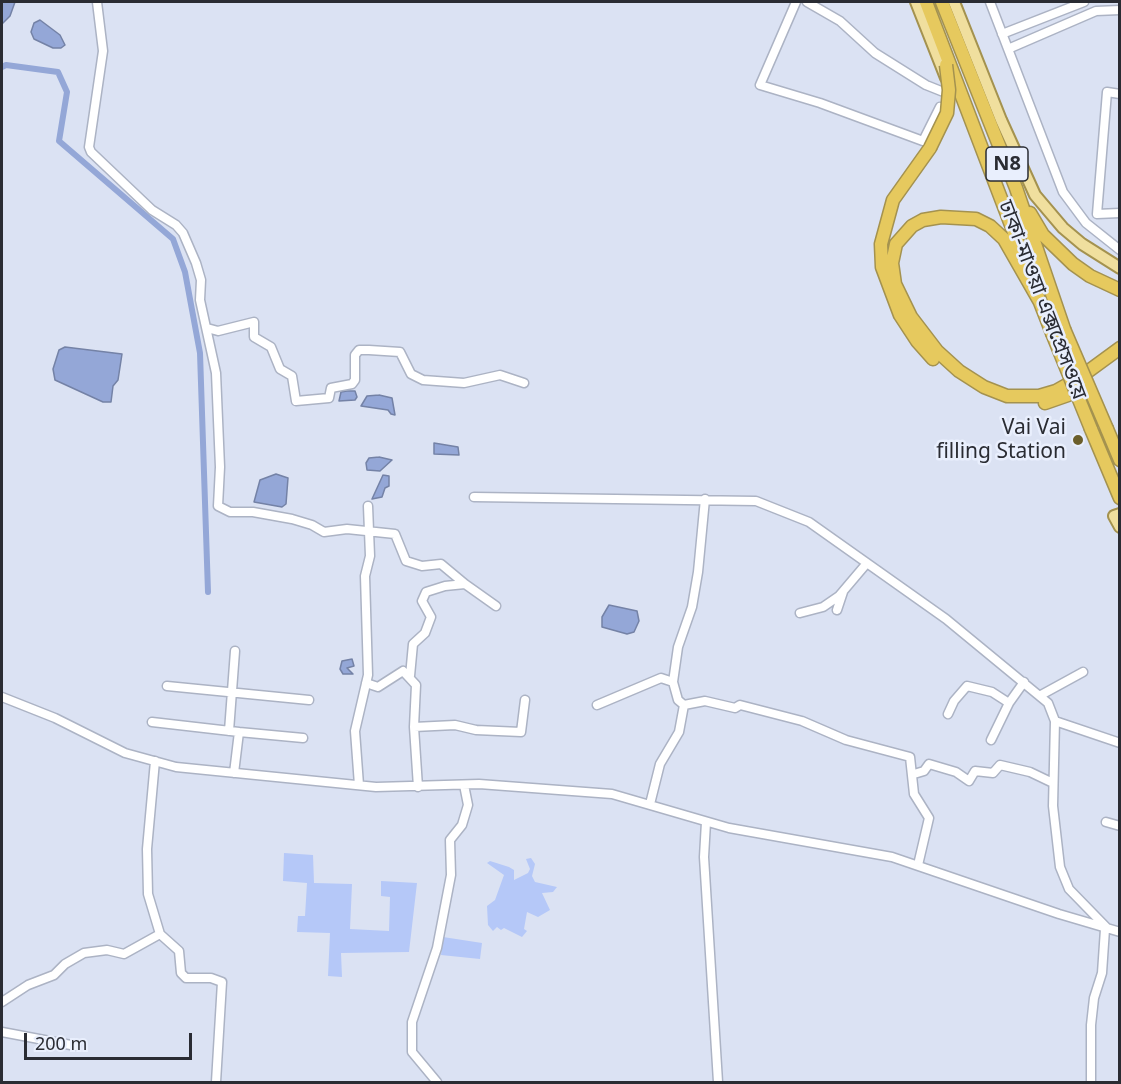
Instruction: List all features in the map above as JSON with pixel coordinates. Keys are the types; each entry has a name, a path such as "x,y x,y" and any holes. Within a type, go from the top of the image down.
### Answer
{"highway":[{"name":"ঢাকা-মাওয়া এক্সপ্রেসওয়ে","path":"926,2 1052,333 1119,498"},
{"name":"ঢাকা-মাওয়া এক্সপ্রেসওয়ে","path":"942,2 1016,188 1064,329 1119,460"},
{"path":"943,44 949,104 944,121 930,148 893,200 881,244 882,267 889,291 900,315 917,341 935,360 969,387 1005,402 1025,405 1042,404 1068,394 1119,356"},
{"path":"1016,188 1043,235 1059,251 1090,276 1119,290"},
{"path":"1040,302 1004,239 990,226 976,219 941,217 923,220 912,226 896,244 892,263 895,284 911,317 937,351 959,371 984,387 1007,396 1039,396 1079,378 1119,348"}],"main road":[{"path":"916,2 944,74 959,98"},
{"path":"954,2 998,117 1025,175 1048,211 1082,244 1119,268"},
{"path":"1119,514 1114,516 1119,527"}],"street":[{"path":"97,2 103,51 89,147 91,152 152,210 176,225 183,233 201,280 200,300 216,373 220,467 218,506 230,512 253,512 292,519 312,525 324,532 346,529 395,534 406,561 422,566 441,564 496,606"},
{"path":"796,2 760,85 820,103 923,141 940,107"},
{"path":"807,2 830,13 875,53 905,72 939,92 959,98"},
{"path":"990,2 1063,192 1086,224 1119,250"},
{"path":"1002,34 1084,2"},
{"path":"1008,49 1096,11 1119,10"},
{"path":"1119,94 1107,92 1098,214 1119,213"},
{"path":"207,328 218,331 254,322 254,337 271,347 280,369 292,376 297,401 329,398 331,388 351,384 355,380 356,355 359,351 369,350 400,352 411,374 423,380 464,382 500,375 524,383"},
{"path":"474,497 705,499 770,504 809,522 946,620 1041,695 1053,712 1055,721 1053,783 1060,867 1069,889 1107,929"},
{"path":"684,705 678,700 673,682 678,647 692,607 705,499"},
{"path":"359,784 355,731 366,683 365,576 370,556 368,506"},
{"path":"800,613 823,607 843,592 867,563"},
{"path":"410,676 413,644 425,633 430,617 422,601 426,592 445,586 465,584"},
{"path":"837,610 843,592"},
{"path":"229,731 235,651"},
{"path":"366,683 378,687 404,672 416,685 414,727 418,787"},
{"path":"1041,695 1083,672"},
{"path":"597,705 661,678 673,682"},
{"path":"992,740 1009,703 1024,682"},
{"path":"167,686 309,700"},
{"path":"948,714 961,690 967,686 992,692 1009,703"},
{"path":"2,697 55,718 125,753 176,767 359,784 418,787 464,784 597,791 650,804 706,822 857,849 918,866 1119,932"},
{"path":"414,727 455,725 476,730 520,732 525,700"},
{"path":"684,705 705,701 735,708 740,705 802,721 846,740 910,757 914,774 914,794 929,818 918,866"},
{"path":"650,804 660,764 679,732 684,705"},
{"path":"1055,721 1119,743"},
{"path":"152,722 303,738"},
{"path":"234,773 239,732"},
{"path":"155,761 147,849 148,894 160,934 179,951 181,973 186,978 211,978 222,982 216,1083"},
{"path":"914,774 924,771 929,764 956,772 969,781 975,771 993,773 1000,765 1039,776 1053,783"},
{"path":"437,1083 412,1052 411,1022 437,948 451,875 450,840 462,825 468,805 464,784"},
{"path":"706,822 704,857 718,1083"},
{"path":"1106,822 1119,826"},
{"path":"1091,1083 1091,1025 1094,998 1102,973 1107,929"},
{"path":"2,1002 28,986 54,975 65,964 84,953 107,950 123,954 160,934"},
{"path":"2,1032 39,1041 76,1046"}],"shaded area":[{"path":"2,2 15,2 10,16 2,24"},
{"path":"40,20 60,35 65,45 61,48 53,48 34,39 31,32 34,23"},
{"path":"65,347 122,354 118,380 113,386 111,402 103,402 55,380 53,369 59,350"},
{"path":"355,391 357,397 355,400 339,401 341,392"},
{"path":"379,395 392,398 395,415 388,410 361,406 367,396"},
{"path":"434,443 458,447 459,455 434,454"},
{"path":"379,457 392,460 380,471 367,470 366,463 369,458"},
{"path":"276,474 288,478 286,504 282,507 254,502 260,480"},
{"path":"383,475 389,476 389,486 385,488 382,497 372,499"},
{"path":"609,605 637,611 639,621 634,632 627,634 602,627 602,617"},
{"path":"352,659 354,666 347,668 353,674 343,674 340,669 342,661"},
{"path":"284,853 313,855 314,883 352,884 350,929 389,931 390,897 381,896 381,881 417,883 409,952 341,953 342,977 328,976 330,933 297,932 298,916 305,916 307,883 283,881"},
{"path":"531,858 535,864 532,876 535,882 557,887 553,892 542,893 550,910 538,917 527,912 524,929 527,931 522,937 504,928 501,930 497,927 493,931 488,925 487,906 495,900 504,875 487,863 490,861 514,870 514,880 528,873 530,869 526,859"},
{"path":"443,937 482,943 480,959 441,955"}],"waterway":[{"path":"2,67 6,65 58,72 67,92 59,141 173,239 185,272 200,353 208,592"}],"place":[{"name":"Vai Vai filling Station","path":"1078,440"}]}
